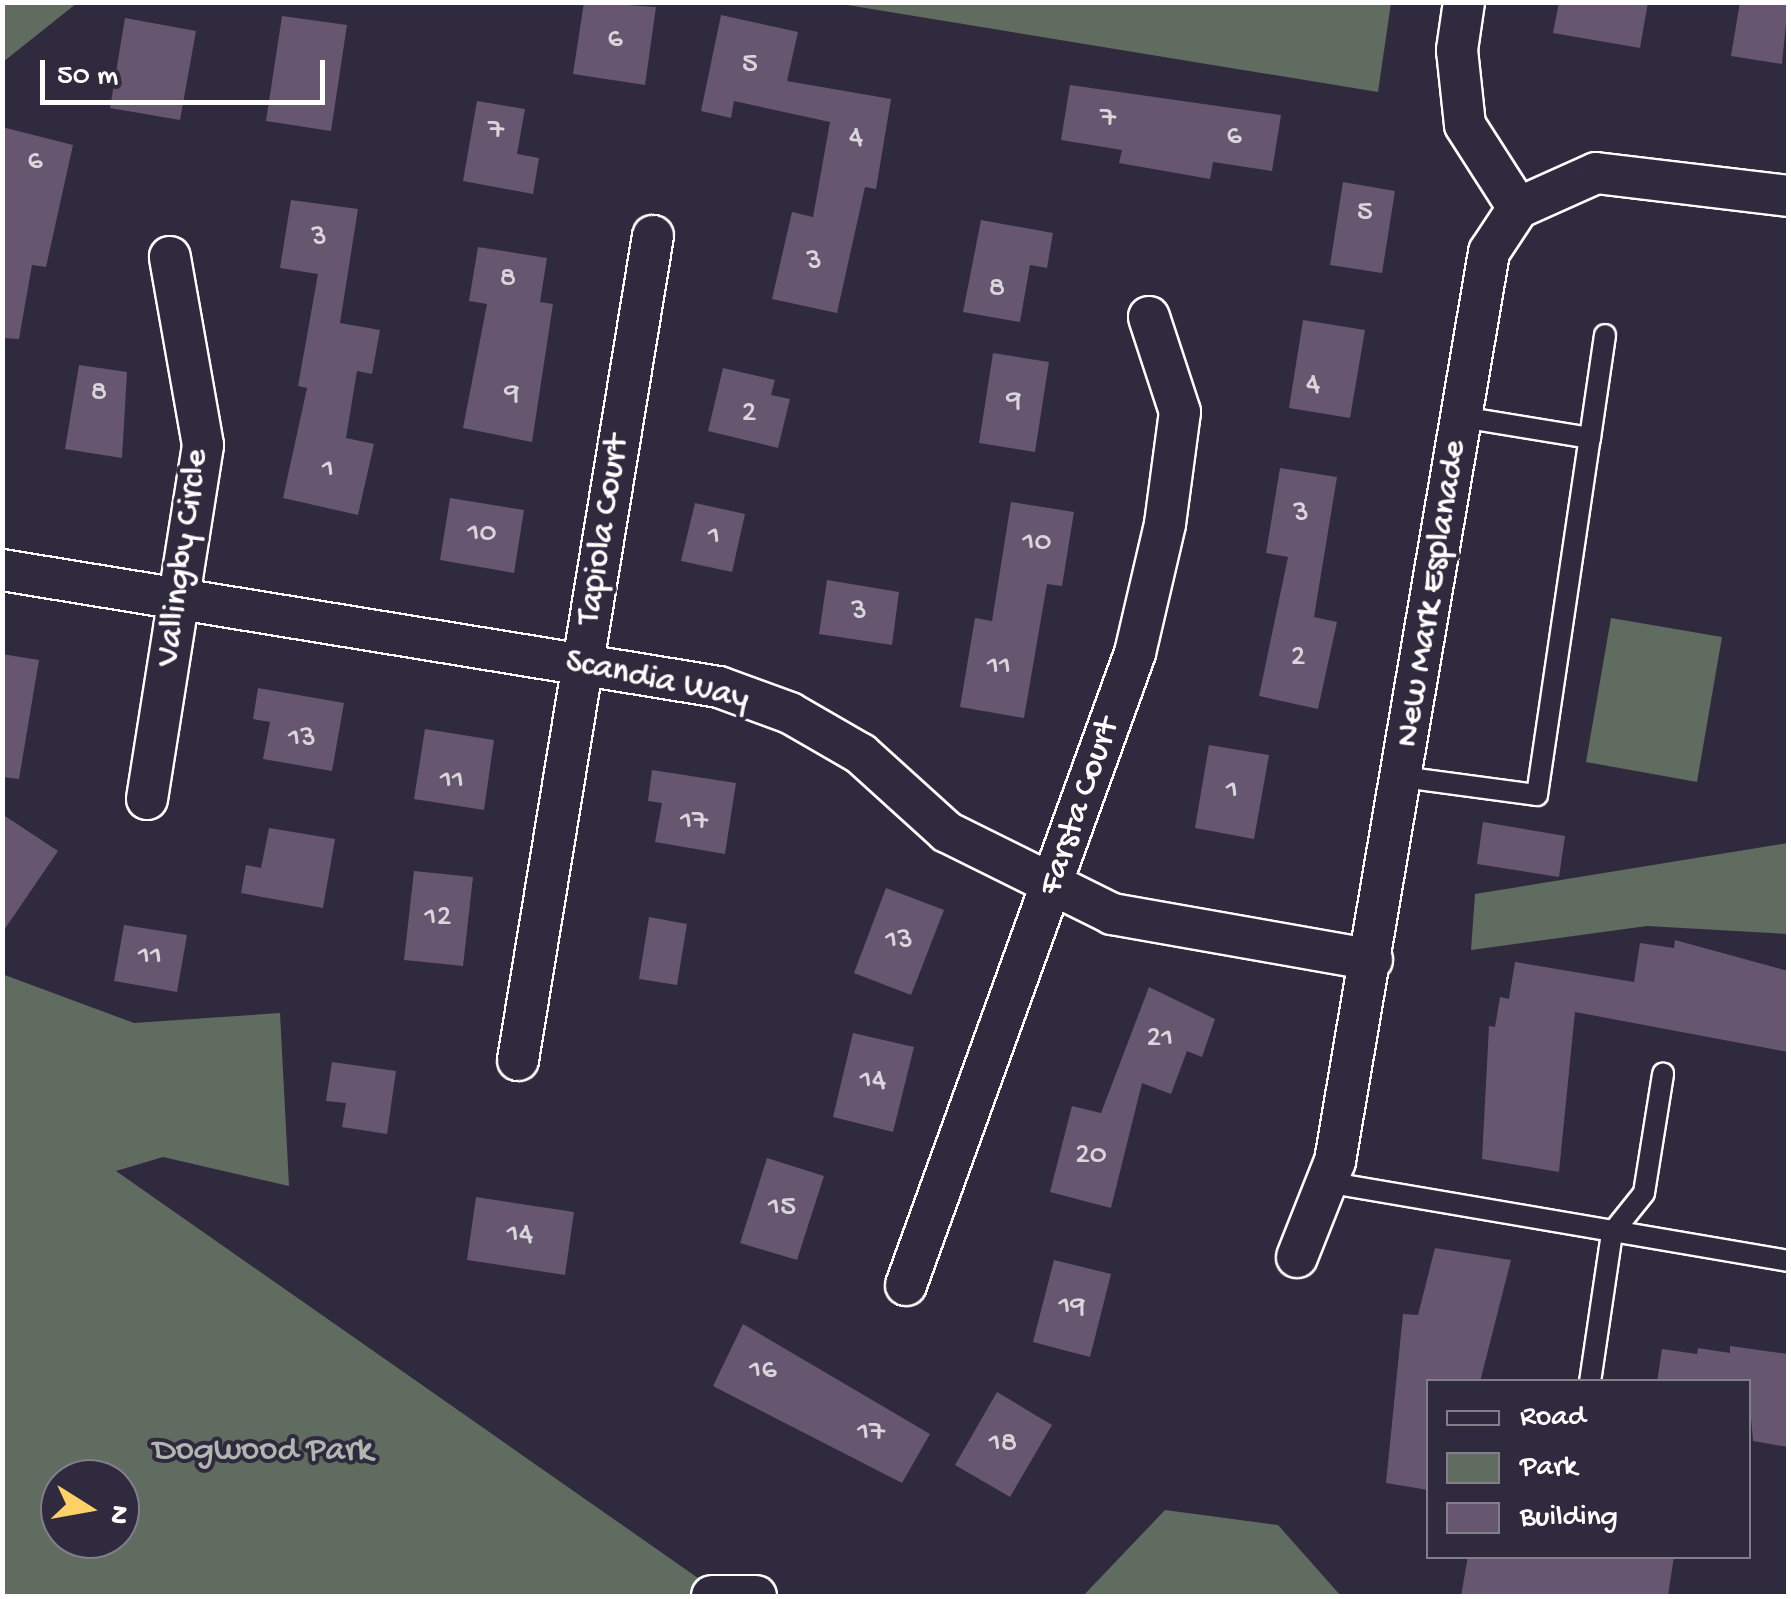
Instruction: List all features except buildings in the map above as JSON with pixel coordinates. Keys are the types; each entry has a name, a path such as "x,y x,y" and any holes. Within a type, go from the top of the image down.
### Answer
{"street":[{"path":"1464,2 1458,50 1465,124 1518,208 1596,173 1788,196"},
{"name":"New Mark Esplanade","path":"1296,1258 1326,1182 1372,960 1489,252 1518,208"},
{"name":"Tapiola Court","path":"518,1060 653,236"},
{"name":"Vallingby Circle","path":"146,800 203,445 170,257"},
{"name":"Farsta Court","path":"906,1286 1135,653 1166,524 1180,412 1149,317"},
{"name":"Scandia Way","path":"2,570 719,687 790,713 861,754 947,832 1053,887 1178,931 1372,960"},
{"path":"712,1596 756,1596"}],"lane":[{"path":"1402,777 1537,795 1605,335"},
{"path":"1462,417 1590,438"},
{"path":"1590,1379 1612,1232 1644,1193 1663,1074"},
{"path":"1326,1182 1788,1261"}],"green space":[{"path":"3,2 77,2 77,3 3,62"},
{"path":"835,3 1391,3 1378,92"},
{"path":"1611,618 1722,637 1697,782 1586,762"},
{"path":"1788,843 1788,934 1647,926 1471,950 1475,894"},
{"name":"Dogwood Park","path":"2,974 134,1023 280,1013 289,1186 163,1157 116,1171 718,1592 756,1596 3,1596"},
{"path":"1165,1510 1278,1525 1341,1596 1083,1596"}]}
